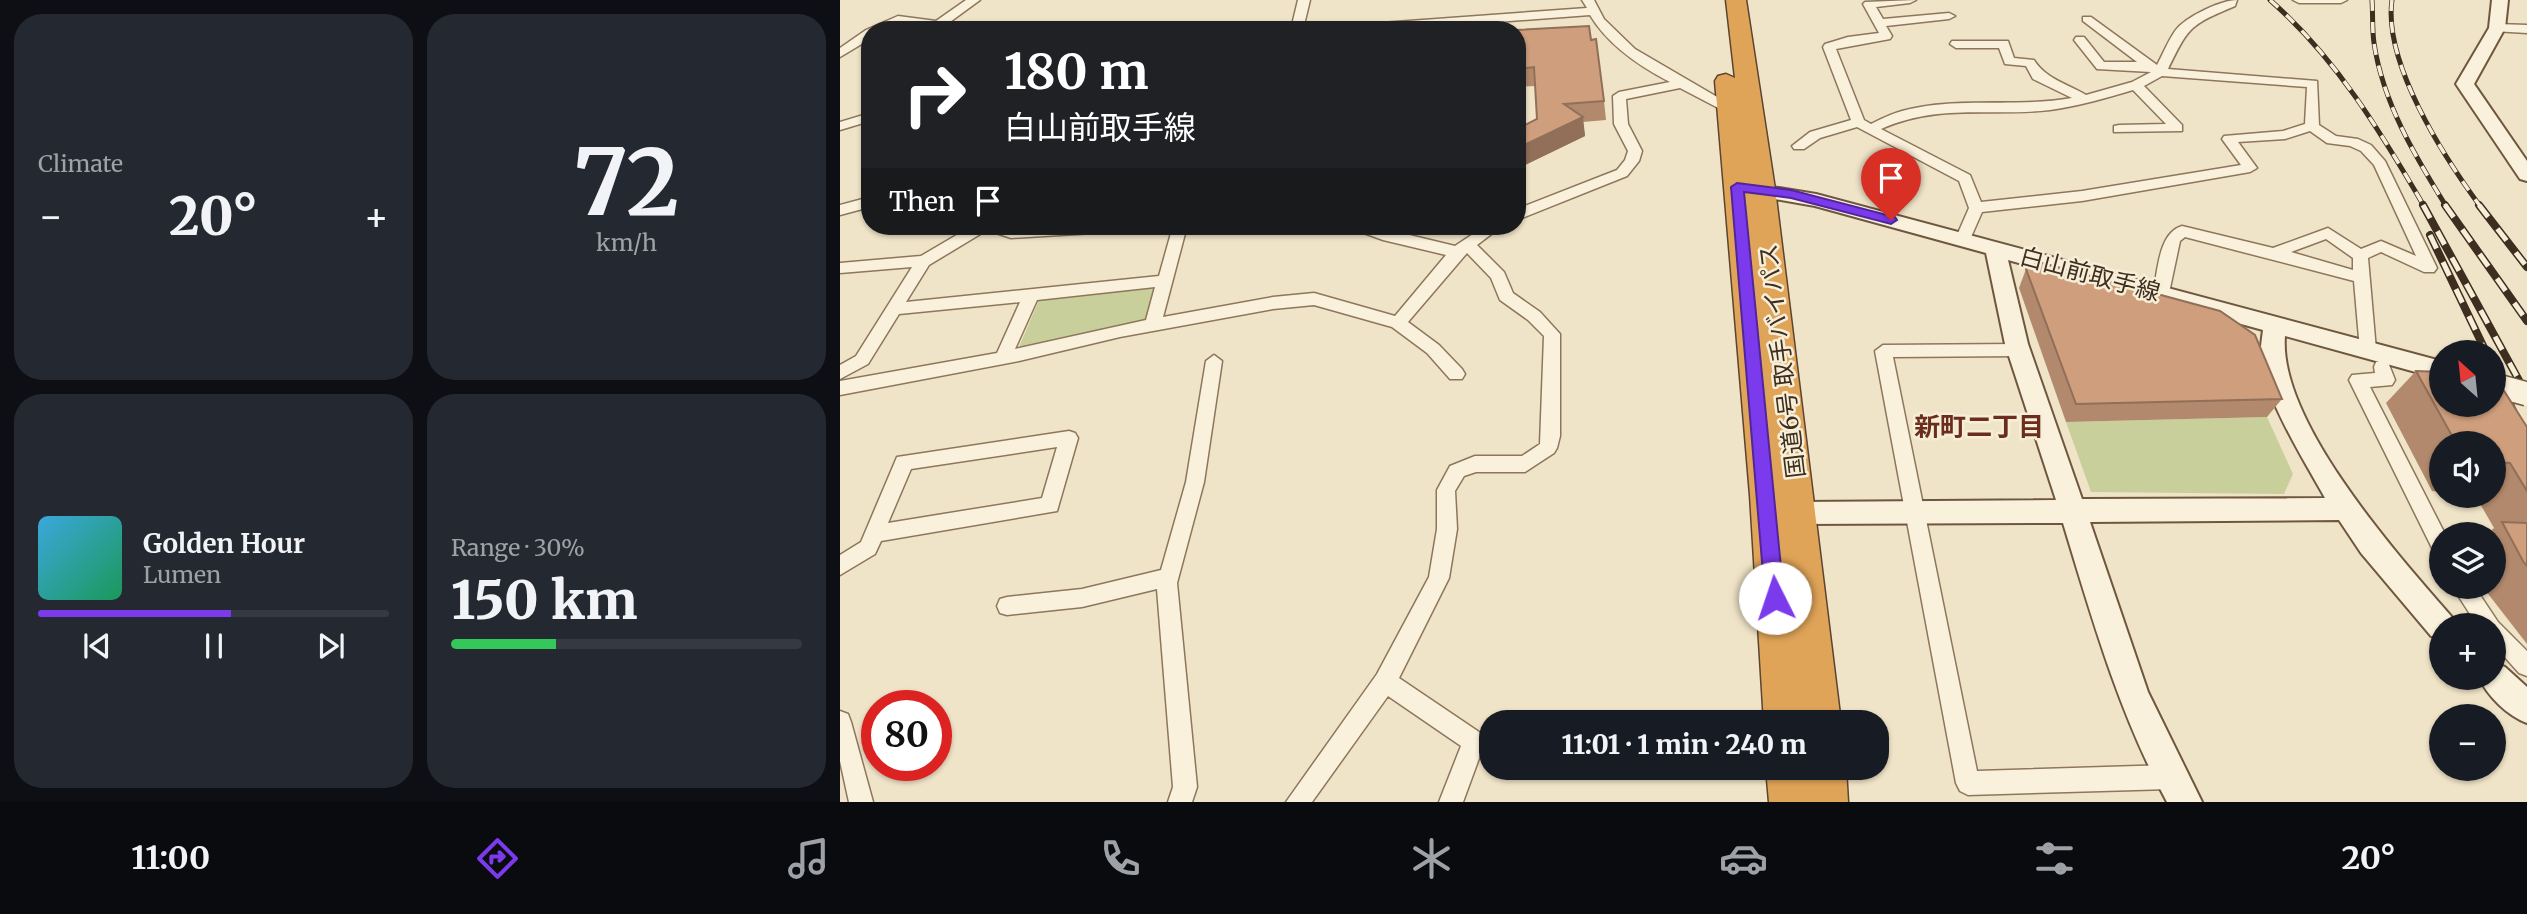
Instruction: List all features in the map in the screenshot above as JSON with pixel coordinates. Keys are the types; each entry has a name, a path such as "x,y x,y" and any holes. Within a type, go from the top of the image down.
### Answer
{"highway":[{"name":"国道6号 取手バイパス","path":"1718,0 1729,108 1750,188 1800,513 1820,710"},
{"name":"国道6号 取手バイパス","path":"1736,0 1783,710"},
{"path":"1788,780 1790,802"},
{"path":"1826,780 1827,802"}],"street":[{"path":"944,21 974,0"},
{"path":"1299,21 1304,0"},
{"path":"1858,122 1829,47 1848,41 1886,36 1869,4 1910,0"},
{"path":"1872,128 1904,114 1935,109 2049,106 2084,100 2136,85 2155,69 2181,31 2199,17 2231,4 2231,0"},
{"path":"2299,0 2341,0"},
{"path":"2497,3 2497,28 2465,84 2527,175"},
{"path":"1593,10 1621,47 1644,63 1729,108"},
{"path":"1459,21 1593,10"},
{"path":"1522,21 1593,10"},
{"path":"1879,23 1949,16"},
{"path":"896,21 902,18 913,21"},
{"path":"2087,19 2155,69"},
{"path":"2497,28 2527,29"},
{"path":"840,53 861,39"},
{"path":"2080,40 2101,66 2314,84 2312,126"},
{"path":"1956,44 2004,44 2009,61 2029,63 2036,76 2062,86 2084,100"},
{"path":"1526,211 1622,173 1632,161 1635,151 1620,124 1619,96 1684,83"},
{"path":"2119,129 2178,128 2136,85"},
{"path":"840,126 861,120"},
{"path":"1799,146 1815,135 1858,122 1965,178 1976,208 1963,240"},
{"path":"1976,208 2009,202 2082,196 2250,168 2229,139 2285,135 2312,126"},
{"path":"2312,126 2332,140 2353,142 2366,148 2380,164 2429,268 2381,246 2360,256"},
{"name":"白山前取手線","path":"1750,188 1816,200 2275,324 2375,359 2429,368"},
{"path":"840,209 861,204"},
{"path":"2161,293 2173,239 2182,231 2360,277"},
{"path":"2274,253 2328,233 2360,256"},
{"path":"840,268 924,261 968,235"},
{"path":"1153,325 1177,235"},
{"path":"1298,802 1385,681 1416,626 1438,578 1447,529 1446,490 1457,471 1475,464 1525,464 1548,448 1551,436 1552,334 1534,316 1506,296 1497,276 1462,248 1383,235"},
{"path":"1398,323 1462,248 1482,235"},
{"path":"1996,249 1999,276 2019,350 2117,651 2170,777 2185,802"},
{"path":"2360,256 2360,277 2375,359 2386,380 2358,380 2429,522"},
{"path":"840,377 862,360 924,261"},
{"path":"894,309 1164,281"},
{"path":"1003,358 1031,295"},
{"path":"840,377 1003,358 1153,325 1273,303 1314,299 1398,323 1433,349 1456,374"},
{"path":"2275,324 2272,355 2283,394 2302,434 2346,509 2431,613"},
{"path":"2019,350 1883,352 1968,783 2170,777"},
{"path":"1180,802 1185,787 1168,577 1195,482 1214,360"},
{"path":"2506,388 2527,394"},
{"path":"840,566 869,548 874,534 904,462 1069,438 1050,505 874,534"},
{"path":"1800,513 2346,509"},
{"path":"1007,606 1082,598 1168,577"},
{"path":"2506,642 2527,666"},
{"path":"1385,681 1474,743 1451,802"},
{"path":"2506,688 2527,708"},
{"path":"840,722 861,802"}],"green space":[{"path":"1164,281 1153,325 1019,347 1039,300"},
{"path":"2267,417 2293,474 2284,494 2091,492 2066,422"}],"building":[{"path":"1589,26 1591,40 1596,39 1604,101 1564,104 1583,117 1526,144 1526,124 1537,119 1534,67 1526,68 1526,30"},
{"path":"2039,262 2220,311 2255,335 2282,399 2076,404 2026,269"},
{"path":"2416,371 2429,372 2429,394"},
{"path":"2506,394 2527,427 2527,491 2510,463 2506,463 2506,431 2449,431 2442,417 2506,417"},
{"path":"2506,522 2527,523 2527,566 2506,529"}],"railway":[{"path":"2270,0 2294,22 2336,71 2391,150 2424,206"},
{"path":"2372,0 2374,43 2385,87 2412,148 2446,206"},
{"path":"2392,0 2392,25 2406,80 2434,136 2480,206"},
{"path":"2423,205 2527,395"},
{"path":"2445,205 2527,321"},
{"path":"2479,205 2527,267"},
{"path":"2430,235 2480,340"},
{"path":"2506,396 2527,442"}],"district":[{"name":"新町二丁目","path":"1979,426"}],"route":[{"path":"1775,598 1737,187 1791,194 1891,220"}]}
